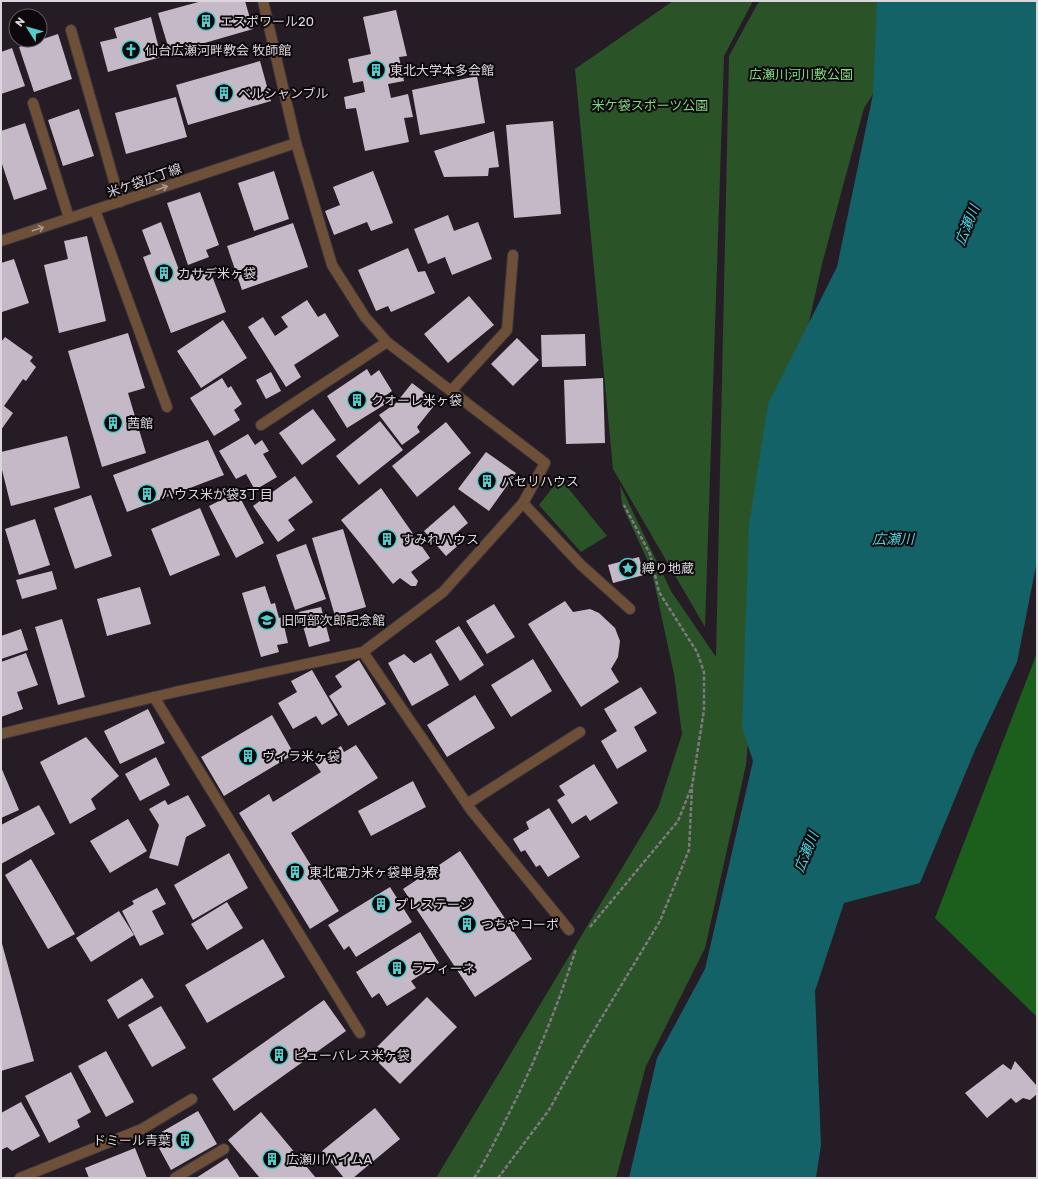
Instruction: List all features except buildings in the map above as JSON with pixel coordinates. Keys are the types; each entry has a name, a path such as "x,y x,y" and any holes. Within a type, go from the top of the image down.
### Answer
{"street":[{"path":"1,734 154,697 363,652 443,592 523,503 545,463 387,342 365,317 332,266 296,143 263,1"},
{"path":"71,30 120,202"},
{"path":"33,103 69,218"},
{"name":"米ケ袋広丁線","path":"1,241 296,143"},
{"path":"95,210 167,407"},
{"path":"451,391 507,330 513,255"},
{"path":"261,425 387,342"},
{"path":"523,503 581,565 630,609"},
{"path":"363,652 467,804 569,930"},
{"path":"154,697 360,1034"},
{"path":"467,804 580,732"},
{"path":"20,1178 142,1129 192,1099"},
{"path":"175,1178 224,1149"}],"path":[{"path":"498,1178 549,1110 584,1047 660,921 689,850 692,786 704,710 704,672 697,652 659,592 650,554 624,505"},
{"path":"474,1178 483,1166 523,1086 557,1009 580,939 678,821 692,786"},
{"path":"569,930 580,939"}],"green space":[{"name":"米ケ袋スポーツ公園","path":"673,1 753,1 724,56 705,627 613,469 575,69"},
{"name":"広瀬川河川敷公園","path":"759,1 909,1 905,45 864,108 822,264 771,492 746,765 705,948 646,1066 616,1178 436,1178 658,808 682,734 674,674 651,568 622,505 620,485 671,591 716,657 729,56"},
{"path":"560,478 607,536 581,552 539,505"},
{"path":"1037,653 1037,1017 935,918"}],"water":[{"name":"広瀬川","path":"877,1 1037,1 1037,561 1017,662 975,750 920,883 844,903 815,991 821,1145 816,1178 629,1178 657,1058 705,969 753,761 742,727 749,525 768,404 837,267 873,94"}],"place":[{"name":"エスポワール20","path":"206,21"},
{"name":"仙台広瀬河畔教会 牧師館","path":"131,50"},
{"name":"東北大学本多会館","path":"376,70"},
{"name":"ベルシャンブル","path":"224,93"},
{"name":"カサデ米ヶ袋","path":"164,273"},
{"name":"クオーレ米ヶ袋","path":"357,400"},
{"name":"茜館","path":"113,423"},
{"name":"パセリハウス","path":"487,481"},
{"name":"ハウス米が袋3丁目","path":"147,494"},
{"name":"すみれハウス","path":"387,539"},
{"name":"縛り地蔵","path":"628,568"},
{"name":"旧阿部次郎記念館","path":"267,620"},
{"name":"ヴィラ米ヶ袋","path":"248,756"},
{"name":"東北電力米ヶ袋単身寮","path":"295,872"},
{"name":"プレステージ","path":"381,904"},
{"name":"つちやコーポ","path":"467,924"},
{"name":"ラフィーネ","path":"397,968"},
{"name":"ビューパレス米ヶ袋","path":"279,1055"},
{"name":"ドミール青葉","path":"185,1140"},
{"name":"広瀬川ハイムA","path":"272,1159"}]}
